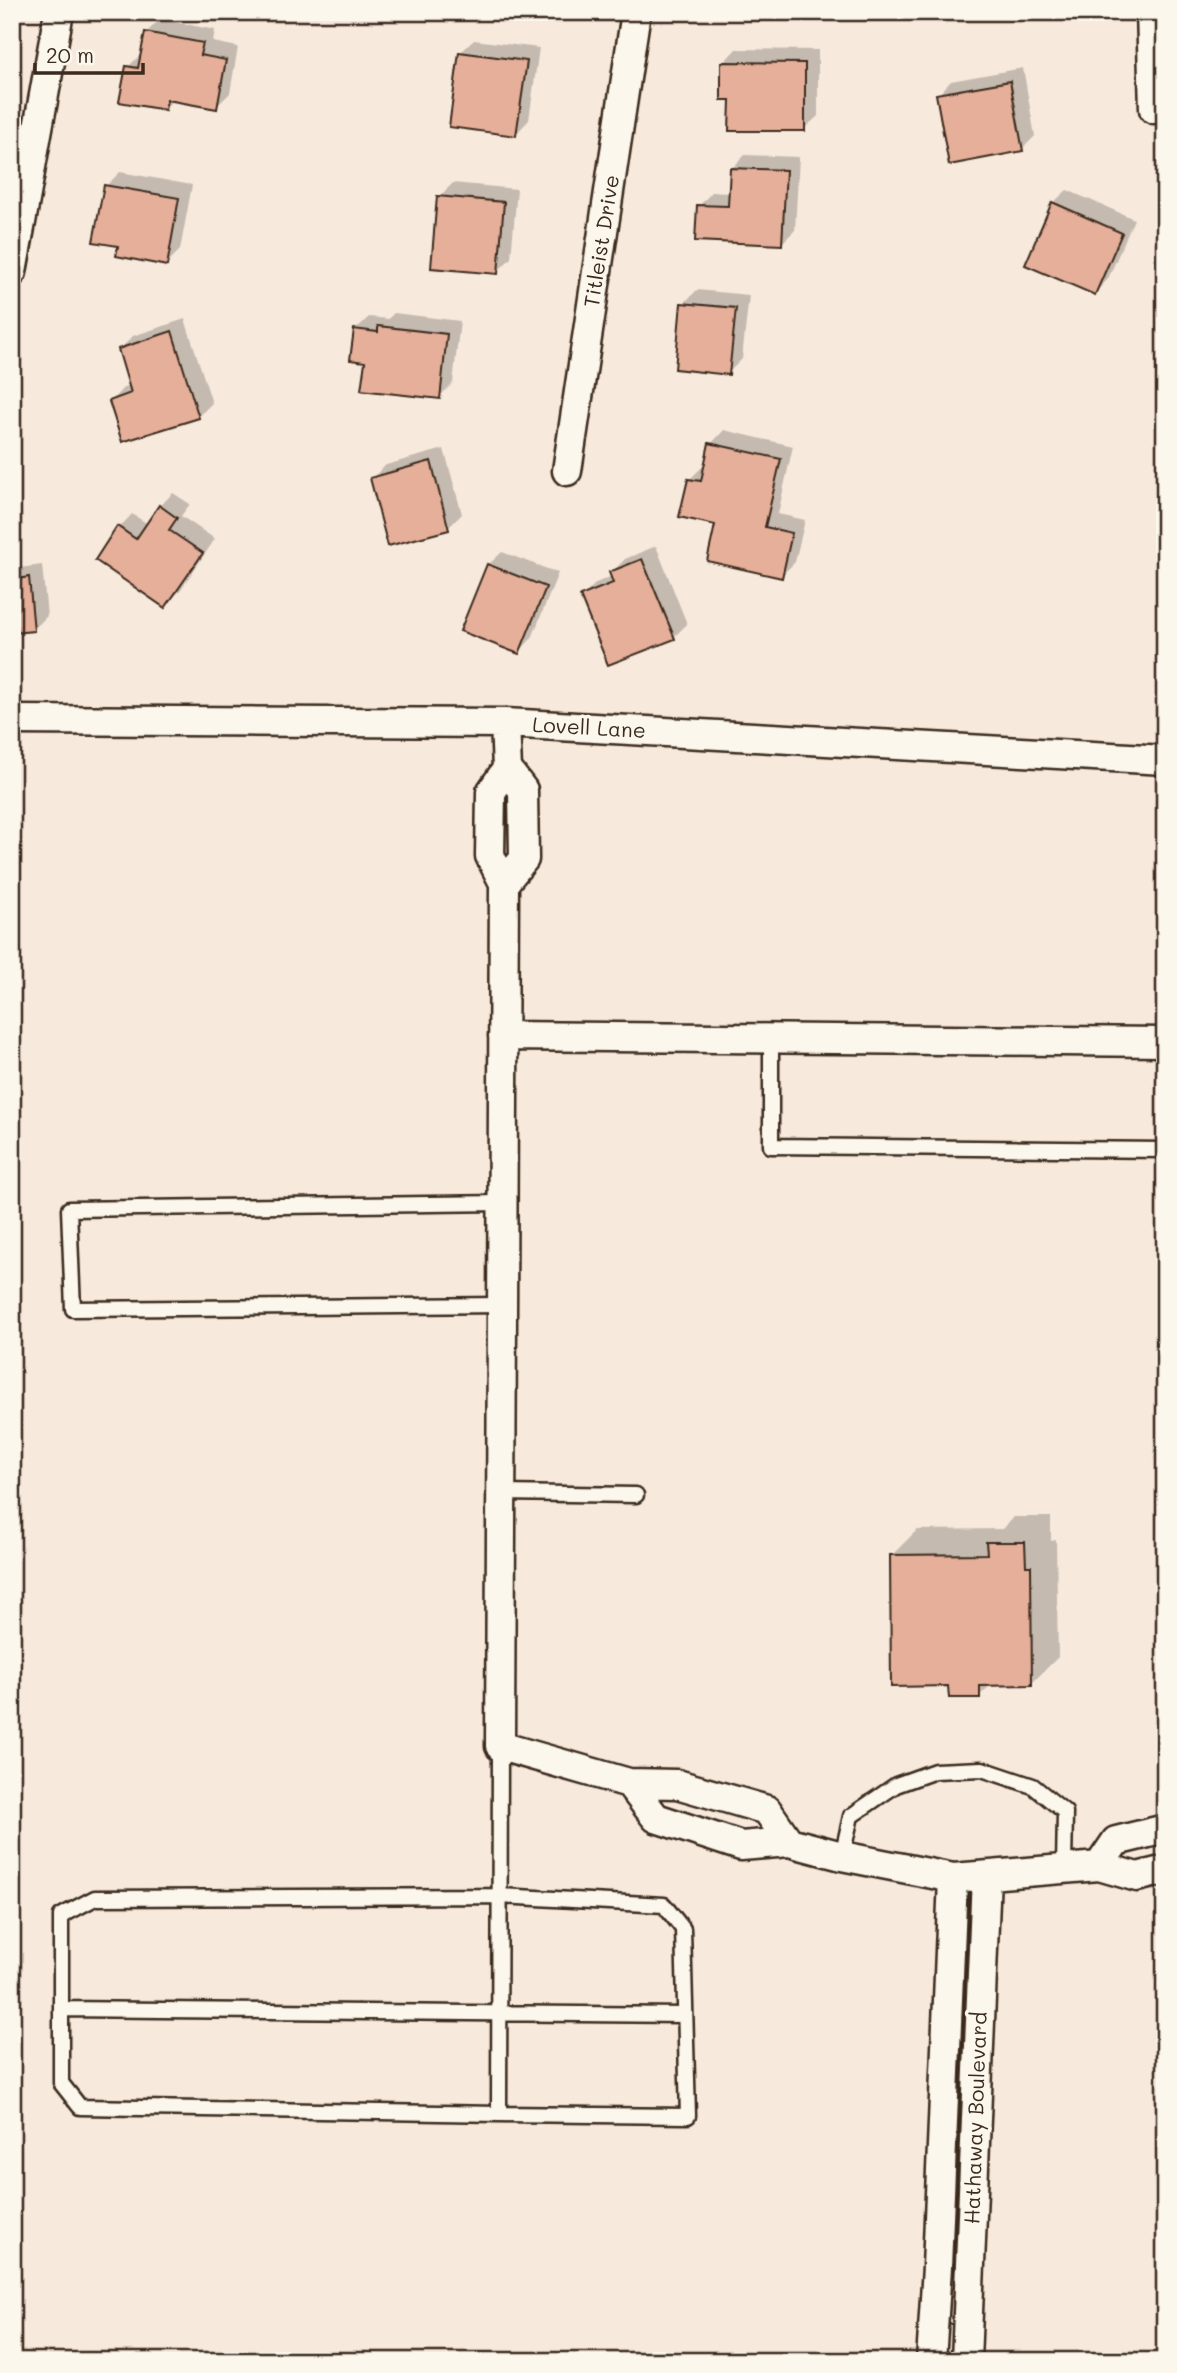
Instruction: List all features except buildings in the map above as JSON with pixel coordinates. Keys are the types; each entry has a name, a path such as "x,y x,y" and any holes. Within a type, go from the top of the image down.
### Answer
{"street":[{"path":"12,272 59,12"},
{"name":"Titleist Drive","path":"567,471 636,12"},
{"path":"1150,12 1154,108"},
{"name":"Lovell Lane","path":"12,719 505,723 1165,760"},
{"path":"504,883 524,859 523,790 507,769 505,723"},
{"path":"507,769 491,792 491,856 504,883 500,1746 629,1783 677,1784 767,1810 789,1842"},
{"path":"491,820 523,819"},
{"path":"503,1035 1165,1042"},
{"path":"629,1783 656,1818 741,1846 789,1842 842,1856 953,1878 1064,1867 1099,1866 1137,1877 1165,1870"},
{"path":"717,1838 727,1798"},
{"path":"1099,1866 1116,1841 1165,1829"},
{"name":"Hathaway Boulevard","path":"966,2361 986,1876"},
{"name":"Hathaway Boulevard","path":"931,2361 953,1878"}],"lane":[{"path":"771,1038 771,1146 1165,1150"},
{"path":"502,1305 73,1309 69,1209 503,1203"},
{"path":"501,1493 636,1495"},
{"path":"499,2114 500,1746"},
{"path":"842,1856 851,1816 896,1785 935,1771 982,1769 1033,1786 1065,1812 1064,1867"},
{"path":"499,1896 664,1905 683,1929 688,2116 80,2107 61,2083 61,1916 95,1898 499,1896"},
{"path":"61,2008 685,2015"}]}
